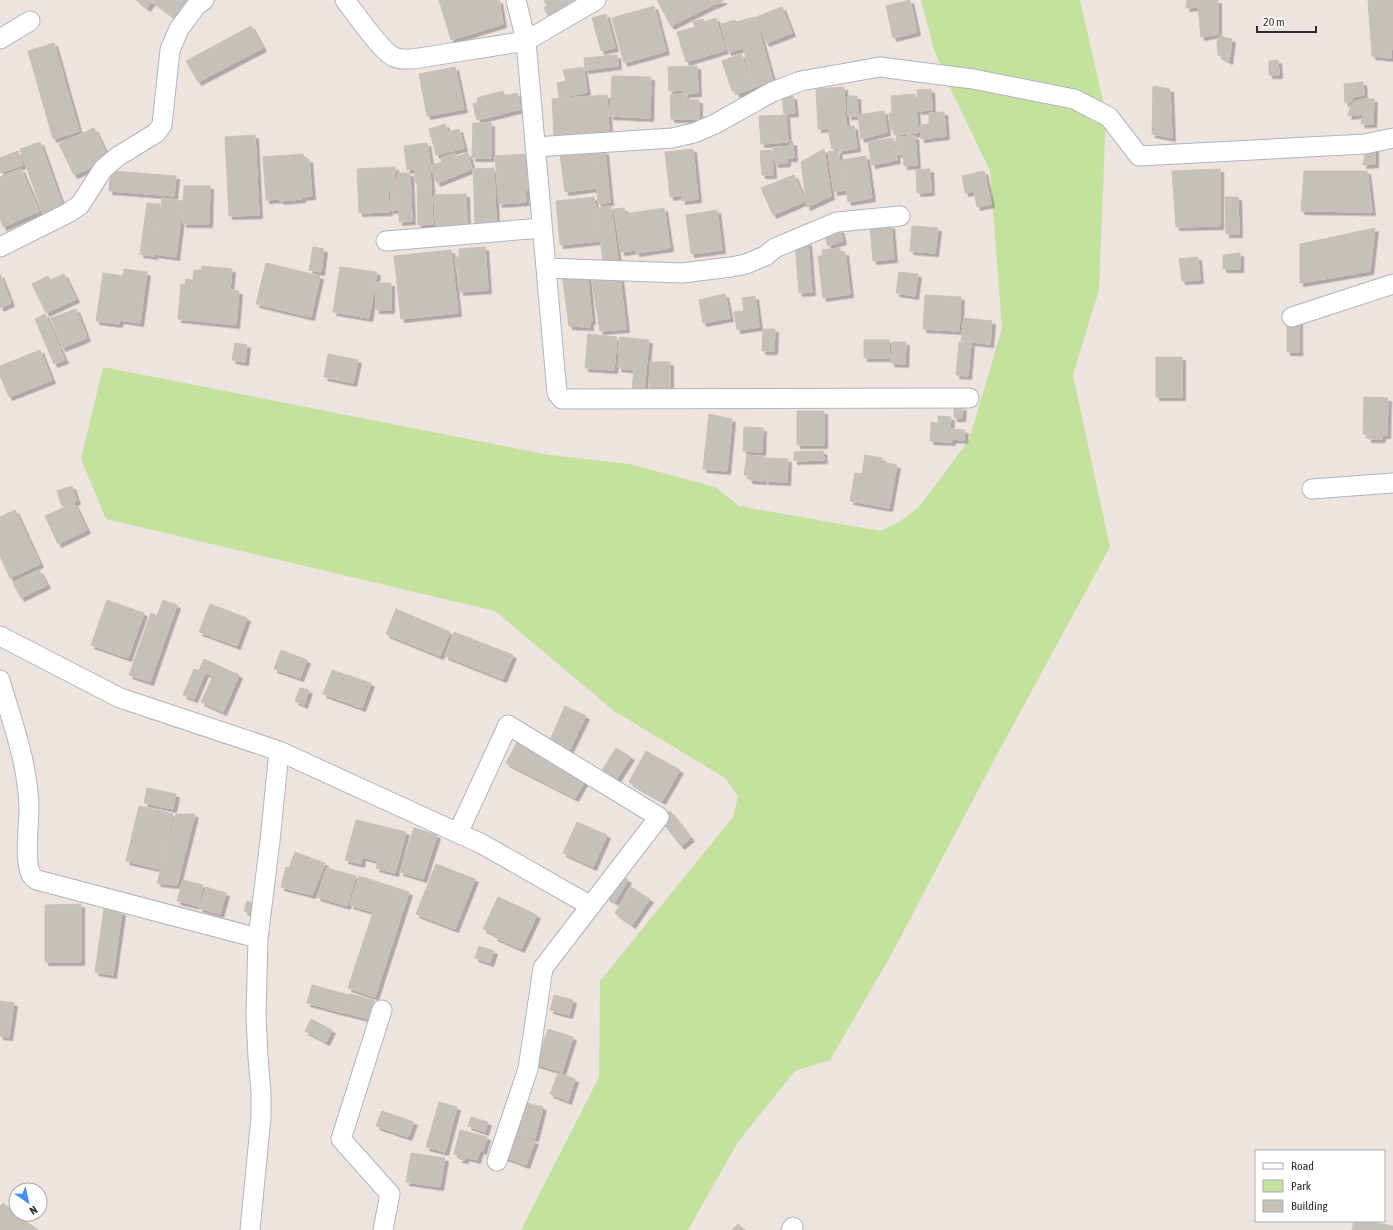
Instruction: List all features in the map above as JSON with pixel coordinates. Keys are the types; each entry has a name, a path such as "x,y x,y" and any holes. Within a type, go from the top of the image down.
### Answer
{"street":[{"path":"0,247 68,213 80,205 103,169 117,157 156,133 162,125 170,50 179,28 196,6 204,0"},
{"path":"345,0 384,49 399,59 413,59 526,41 596,0"},
{"path":"516,0 526,41 557,393 562,399 969,398"},
{"path":"0,39 30,21"},
{"path":"535,147 672,138 694,134 772,92 801,81 880,68 973,79 1074,99 1109,117 1139,156 1365,144 1393,138"},
{"path":"546,268 682,273 731,268 746,264 765,256 775,248 837,222 900,216"},
{"path":"386,241 542,228"},
{"path":"1292,317 1393,284"},
{"path":"1312,488 1393,484"},
{"path":"0,636 120,698 279,751 482,844 591,906"},
{"path":"0,680 24,760 29,808 28,864 31,875 37,880 258,938"},
{"path":"458,833 508,725 660,817 543,968 528,1069 497,1162"},
{"path":"250,1230 261,1117 256,1016 258,938 279,751"},
{"path":"382,1010 341,1139 390,1194 383,1230"}],"green space":[{"path":"921,0 1080,0 1106,114 1099,290 1073,375 1110,547 992,764 890,957 830,1060 795,1071 738,1142 688,1230 521,1230 599,1077 600,981 733,817 738,796 725,778 614,711 495,611 106,519 81,459 103,367 550,455 630,464 715,487 739,506 880,531 899,522 919,507 969,440 1002,328 990,171 952,92 934,50"}],"building":[{"path":"136,0 190,0 176,19 152,1 147,8"},
{"path":"439,0 499,0 503,24 451,40"},
{"path":"544,0 579,0 550,20 544,8 547,6"},
{"path":"657,0 711,0 713,5 671,26"},
{"path":"712,0 723,0 723,1 714,5"},
{"path":"910,0 917,32 893,38 886,6"},
{"path":"1187,0 1218,0 1218,34 1201,37 1198,7 1186,8"},
{"path":"1368,0 1393,0 1393,49 1391,49 1391,58 1372,56"},
{"path":"654,6 666,51 624,63 612,18"},
{"path":"782,7 792,33 766,43 756,17"},
{"path":"606,14 615,48 601,51 592,18"},
{"path":"755,17 773,81 754,87 736,22"},
{"path":"716,18 725,50 686,62 677,32 695,27 693,22 703,19 704,22"},
{"path":"735,20 743,48 728,52 721,24"},
{"path":"251,26 263,48 198,82 186,61"},
{"path":"1219,36 1232,39 1229,61 1218,55 1217,44"},
{"path":"54,43 79,131 53,139 28,51"},
{"path":"741,54 754,88 736,94 735,90 732,91 722,61"},
{"path":"617,55 618,66 585,70 584,58"},
{"path":"1278,60 1279,75 1269,75 1269,61"},
{"path":"697,66 698,93 684,94 684,90 669,91 668,67"},
{"path":"455,67 464,109 427,116 419,74"},
{"path":"583,67 587,92 559,98 557,83 566,81 563,70"},
{"path":"612,76 651,77 650,118 610,116"},
{"path":"1363,82 1364,95 1353,97 1351,102 1345,103 1344,84"},
{"path":"1153,86 1170,89 1172,138 1152,134"},
{"path":"844,87 846,127 818,129 816,89"},
{"path":"931,89 932,110 918,111 917,90"},
{"path":"503,91 504,96 517,93 521,109 477,120 473,104 478,102 477,98"},
{"path":"685,94 686,100 699,100 699,119 671,119 670,95"},
{"path":"915,94 918,133 894,135 893,129 890,129 889,113 892,113 891,96"},
{"path":"607,95 609,132 554,136 552,99"},
{"path":"793,96 795,113 784,114 782,97"},
{"path":"848,96 857,96 858,116 848,116"},
{"path":"1362,99 1374,99 1373,124 1361,124 1363,114 1348,116 1351,104"},
{"path":"884,111 887,132 861,139 858,115"},
{"path":"944,112 946,136 921,139 920,125 929,124 929,113"},
{"path":"786,115 788,142 761,144 759,116"},
{"path":"473,123 491,123 491,158 472,158"},
{"path":"445,124 448,132 459,129 464,148 436,155 429,129"},
{"path":"854,126 857,148 839,151 838,147 832,149 828,130"},
{"path":"94,128 109,159 74,175 59,144"},
{"path":"255,135 259,215 229,216 225,137"},
{"path":"915,136 917,165 904,166 903,154 897,154 896,137"},
{"path":"893,138 897,160 872,165 868,142"},
{"path":"40,142 64,210 44,217 20,149"},
{"path":"793,142 794,158 787,158 787,163 775,164 773,148 790,146 790,143"},
{"path":"427,143 431,166 407,170 404,146"},
{"path":"1366,147 1375,147 1375,164 1363,165"},
{"path":"693,149 698,199 682,201 682,195 670,197 665,152"},
{"path":"824,149 831,196 807,207 801,162"},
{"path":"772,150 773,175 762,175 760,151"},
{"path":"838,150 845,190 834,192 828,152"},
{"path":"18,151 23,165 0,173 0,158"},
{"path":"592,151 596,188 565,192 560,155"},
{"path":"605,151 610,202 598,204 593,152"},
{"path":"455,153 456,157 468,153 472,169 437,183 430,166 442,162 440,158"},
{"path":"303,154 304,160 309,159 312,196 302,197 302,199 280,201 280,199 266,200 263,157"},
{"path":"526,154 528,190 525,190 526,202 499,204 495,156"},
{"path":"866,156 872,198 848,202 842,160"},
{"path":"395,167 396,190 388,190 389,212 359,213 357,169"},
{"path":"430,168 433,224 418,225 417,182 415,182 415,169"},
{"path":"494,168 496,222 475,223 473,169"},
{"path":"21,169 39,211 3,227 0,218 0,177"},
{"path":"930,169 931,192 917,193 916,170"},
{"path":"1220,169 1220,226 1176,227 1172,171"},
{"path":"111,171 176,176 174,196 109,191"},
{"path":"984,171 991,204 977,207 974,191 965,193 962,176"},
{"path":"1304,171 1367,171 1372,212 1301,211"},
{"path":"398,173 410,173 412,221 399,222"},
{"path":"794,175 805,201 773,215 761,188"},
{"path":"184,186 210,186 209,224 183,224"},
{"path":"391,192 397,192 397,210 390,210"},
{"path":"466,194 467,226 436,227 434,195"},
{"path":"594,197 598,241 560,245 556,201"},
{"path":"1225,197 1238,197 1239,234 1226,234"},
{"path":"162,198 183,201 176,257 155,254"},
{"path":"147,203 160,204 154,256 140,254"},
{"path":"611,206 618,260 603,262 596,208"},
{"path":"624,208 625,214 664,208 670,248 636,253 636,250 621,252 614,209"},
{"path":"717,210 722,250 691,254 686,215"},
{"path":"891,225 894,259 873,261 870,228"},
{"path":"912,226 938,228 935,253 910,251"},
{"path":"1375,228 1370,271 1300,283 1300,244"},
{"path":"840,229 843,241 828,246 824,234"},
{"path":"808,242 812,292 799,293 795,243"},
{"path":"313,247 324,249 321,272 309,270"},
{"path":"485,247 488,290 460,292 458,269 456,269 455,257 459,257 459,249"},
{"path":"840,248 840,253 845,252 850,294 823,298 818,256 823,256 822,250"},
{"path":"451,250 458,313 401,319 394,256"},
{"path":"1240,253 1240,269 1223,269 1223,255"},
{"path":"1198,257 1200,280 1182,281 1179,259"},
{"path":"266,263 320,276 311,317 256,304"},
{"path":"202,266 232,269 230,290 239,291 236,325 178,319 181,284 185,285 186,279 193,280 194,270 201,270"},
{"path":"340,267 377,272 369,318 333,312"},
{"path":"124,269 147,272 140,323 120,320 119,324 96,321 103,273 123,276"},
{"path":"587,271 592,321 590,321 590,327 569,326 562,274"},
{"path":"899,272 918,274 915,296 896,293"},
{"path":"0,274 11,303 0,308"},
{"path":"64,274 76,299 46,313 32,284 48,276 50,280"},
{"path":"620,277 626,329 600,331 592,281"},
{"path":"376,283 391,283 391,310 376,310"},
{"path":"725,294 730,318 703,323 699,300"},
{"path":"925,295 961,297 959,331 923,329"},
{"path":"755,296 759,327 737,330 734,312 744,311 742,298"},
{"path":"76,309 87,338 62,348 51,318"},
{"path":"45,314 65,360 54,364 35,319"},
{"path":"964,318 992,321 990,344 961,341"},
{"path":"1287,321 1299,321 1299,352 1287,352"},
{"path":"763,329 775,329 774,351 762,351"},
{"path":"588,334 617,337 614,370 585,368"},
{"path":"620,337 649,340 644,391 632,390 634,370 618,368"},
{"path":"864,340 889,340 889,358 864,358"},
{"path":"892,342 906,342 905,364 891,363"},
{"path":"959,342 971,343 968,376 956,375"},
{"path":"235,343 247,345 245,362 232,360"},
{"path":"40,350 52,380 9,397 0,375 0,366"},
{"path":"328,354 358,360 353,383 324,377"},
{"path":"1156,357 1182,357 1182,397 1156,397"},
{"path":"650,362 670,362 670,390 649,390"},
{"path":"1364,397 1388,398 1387,435 1382,435 1382,439 1368,439 1368,435 1363,434"},
{"path":"954,407 963,407 962,418 954,418"},
{"path":"797,411 824,411 824,445 797,445"},
{"path":"709,414 732,419 727,471 703,469"},
{"path":"938,416 951,417 950,429 965,430 964,440 952,439 952,442 930,441 931,422 938,423"},
{"path":"744,427 763,428 762,452 743,451"},
{"path":"823,451 824,460 794,461 794,452"},
{"path":"747,455 765,457 763,481 749,480 749,475 744,475"},
{"path":"865,455 882,458 881,462 897,465 889,508 850,501 855,473 862,474"},
{"path":"766,458 788,459 787,482 765,481"},
{"path":"72,486 77,501 62,506 57,491"},
{"path":"74,503 87,530 58,544 45,516"},
{"path":"15,510 40,564 10,578 0,556 0,517"},
{"path":"39,570 47,585 21,598 13,583"},
{"path":"107,600 144,613 128,658 91,645"},
{"path":"163,600 177,605 150,682 129,675 151,613 157,616"},
{"path":"210,604 247,618 237,646 199,632"},
{"path":"396,609 450,632 440,656 386,634"},
{"path":"454,632 513,655 503,679 445,656"},
{"path":"281,650 307,660 300,678 274,669"},
{"path":"204,659 239,675 223,712 201,702 213,676 199,670"},
{"path":"194,669 205,673 194,699 183,695"},
{"path":"332,670 371,683 362,708 323,694"},
{"path":"300,688 309,690 304,705 295,701"},
{"path":"565,706 586,716 569,751 549,742"},
{"path":"517,742 587,777 575,798 506,763"},
{"path":"616,748 631,757 616,780 601,772"},
{"path":"646,751 680,770 662,801 629,782"},
{"path":"147,788 176,794 173,809 144,803"},
{"path":"139,806 173,814 160,869 126,861"},
{"path":"670,811 691,838 681,846 660,819"},
{"path":"176,814 195,814 177,885 157,883"},
{"path":"356,820 406,832 395,873 376,868 378,861 362,857 361,864 345,860"},
{"path":"577,822 607,835 593,867 563,853"},
{"path":"414,828 437,835 423,879 400,872"},
{"path":"295,852 325,863 312,895 281,887 286,867 289,868"},
{"path":"436,864 475,879 455,929 416,914"},
{"path":"327,868 356,876 347,906 317,897"},
{"path":"620,875 628,880 615,902 606,897"},
{"path":"359,876 409,892 375,997 348,988 373,912 350,905"},
{"path":"183,880 203,885 198,906 177,901"},
{"path":"206,887 226,893 220,914 199,908"},
{"path":"631,887 650,899 632,925 615,913"},
{"path":"498,897 537,915 521,949 494,937 495,934 483,929"},
{"path":"247,901 255,904 252,914 244,911"},
{"path":"81,904 81,962 45,962 45,905"},
{"path":"104,909 122,912 113,975 95,972"},
{"path":"479,946 494,951 490,963 475,958"},
{"path":"312,985 349,995 344,1013 307,1003"},
{"path":"350,994 374,1000 369,1019 345,1013"},
{"path":"554,995 573,1000 569,1015 550,1010"},
{"path":"0,1001 14,1003 9,1037 0,1036"},
{"path":"311,1019 332,1030 326,1042 305,1031"},
{"path":"548,1029 573,1037 562,1072 536,1064"},
{"path":"558,1073 575,1079 568,1101 550,1094"},
{"path":"439,1102 457,1107 445,1152 426,1147"},
{"path":"522,1102 543,1107 535,1138 513,1132"},
{"path":"382,1111 414,1122 408,1137 376,1126"},
{"path":"471,1117 488,1122 485,1132 468,1126"},
{"path":"460,1130 487,1137 483,1151 480,1150 477,1160 465,1157 465,1160 459,1159 460,1156 454,1154"},
{"path":"514,1133 535,1141 526,1165 504,1157"},
{"path":"411,1153 445,1158 440,1187 406,1182"},
{"path":"3,1203 8,1207 8,1222 27,1222 38,1230 0,1230 0,1206"},
{"path":"1354,1222 1371,1222 1393,1226 1393,1230 1352,1230"},
{"path":"738,1224 745,1230 732,1230"}]}
